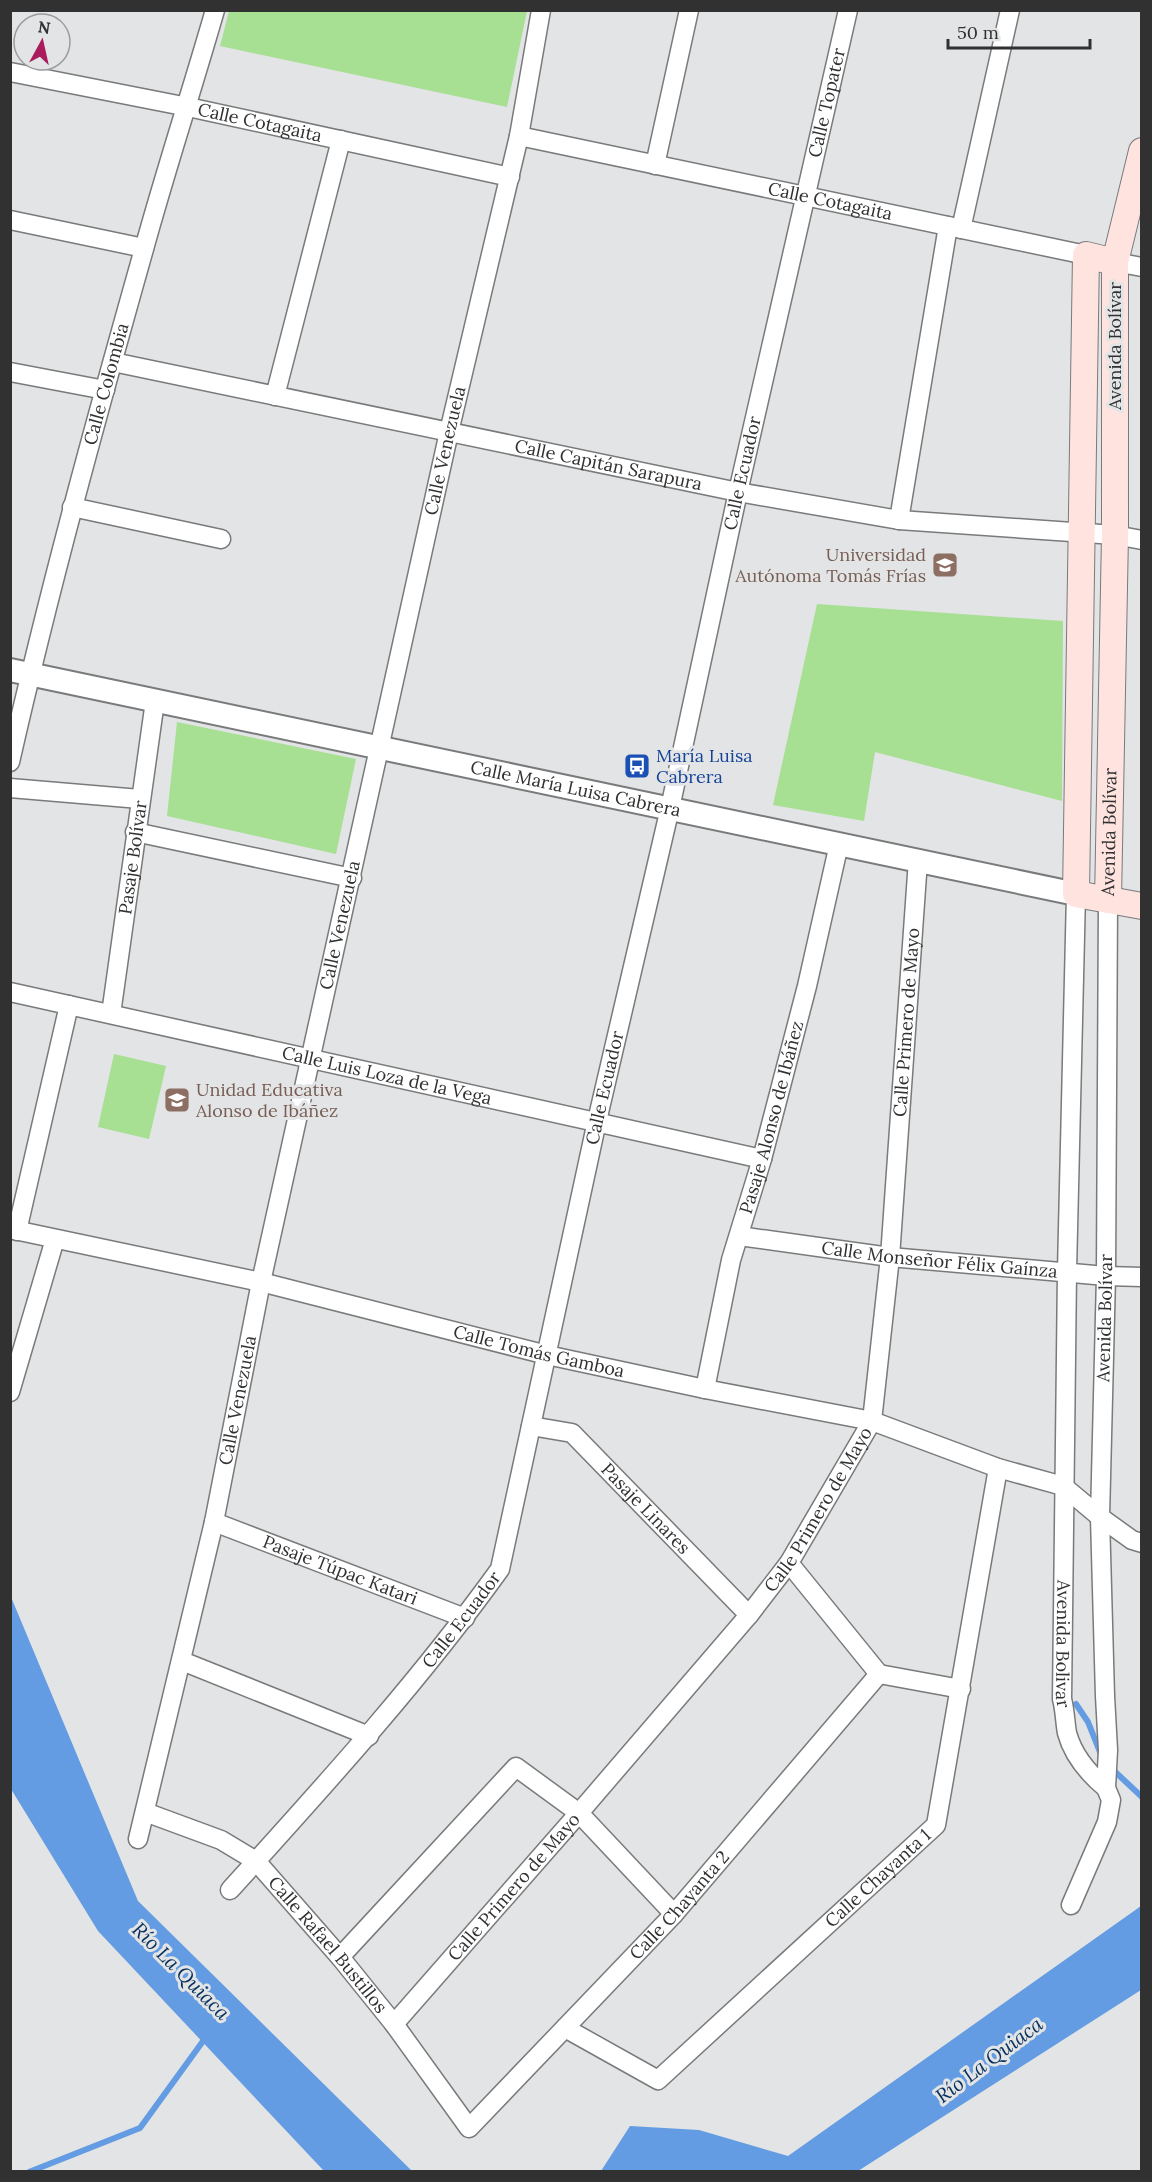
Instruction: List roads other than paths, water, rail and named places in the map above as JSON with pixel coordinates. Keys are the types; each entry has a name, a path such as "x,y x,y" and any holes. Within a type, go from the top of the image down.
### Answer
{"main road":[{"name":"Avenida Bolívar","path":"1108,900 1114,535 1115,262 1142,151"},
{"name":"Avenida Bolívar","path":"1076,894 1086,255"},
{"name":"Calle Cotagaita","path":"1086,255 1115,262"},
{"name":"Calle María Luisa Cabrera","path":"1076,894 1142,906"}],"street":[{"name":"Calle Colombia","path":"10,762 20,672 72,507 144,249 215,10"},
{"name":"Calle Venezuela","path":"138,1839 214,1522 261,1282 449,432 510,177 542,10"},
{"path":"655,165 689,10"},
{"name":"Calle Topater","path":"806,196 848,10"},
{"path":"899,520 955,228 1010,10"},
{"name":"Calle Cotagaita","path":"10,72 188,107 510,177"},
{"name":"Calle Cotagaita","path":"519,136 1086,255"},
{"path":"275,396 341,140"},
{"name":"Calle Ecuador","path":"230,1890 369,1736 465,1618 500,1569 597,1121 670,808 738,492 806,196"},
{"path":"10,220 144,249"},
{"name":"Calle Cotagaita","path":"1115,262 1142,267"},
{"name":"Calle Capitán Sarapura","path":"113,362 738,492 899,520 1114,535 1142,540"},
{"path":"10,372 105,390"},
{"path":"72,507 220,539"},
{"name":"Calle María Luisa Cabrera","path":"20,672 1076,894"},
{"name":"Pasaje Bolívar","path":"111,1014 155,701"},
{"path":"10,788 140,800"},
{"path":"135,832 352,878"},
{"name":"Pasaje Alonso de Ibáñez","path":"705,1389 731,1260 762,1159 807,986 839,843"},
{"name":"Calle Primero de Mayo","path":"394,2024 748,1615 789,1563 872,1421 890,1257 918,860"},
{"name":"Avenida Bolívar","path":"1063,1486 1076,894"},
{"name":"Avenida Bolívar","path":"1100,1517 1106,1276 1108,900"},
{"name":"Calle Luis Loza de la Vega","path":"10,992 762,1159"},
{"path":"14,1230 69,1005"},
{"name":"Calle Tomás Gamboa","path":"14,1230 261,1282 546,1355 872,1421 998,1468 1063,1486"},
{"name":"Calle Monseñor Félix Gaínza","path":"739,1236 890,1257 1106,1276 1142,1277"},
{"path":"11,1385 56,1239"},
{"name":"Pasaje Linares","path":"531,1426 572,1433 748,1615"},
{"name":"Calle Chayanta 1","path":"565,2028 658,2080 936,1825 998,1468"},
{"path":"1063,1486 1100,1517 1132,1540 1142,1543"},
{"name":"Avenida Bolivar","path":"1063,1486 1062,1699 1067,1732 1075,1754 1095,1779 1106,1788"},
{"path":"1071,1905 1107,1822 1111,1800 1106,1788 1108,1750 1100,1517"},
{"name":"Pasaje Túpac Katari","path":"214,1522 465,1618"},
{"path":"789,1563 879,1674 961,1689"},
{"path":"182,1661 369,1736"},
{"name":"Calle Chayanta 2","path":"469,2128 674,1914 879,1674"},
{"path":"340,1958 516,1767 579,1813 674,1914"},
{"name":"Calle Rafael Bustillos","path":"145,1812 221,1840 256,1861 394,2024 469,2128"}],"water":[{"name":"Río La Quiaca","path":"11,1597 138,1901 412,2171 324,2171 98,1931 11,1789"},
{"name":"Río La Quiaca","path":"1141,1906 1141,1990 858,2171 601,2171 630,2126 699,2130 788,2156"}],"waterway":[{"path":"1076,1704 1088,1722 1102,1757"},
{"path":"1110,1767 1142,1797"},
{"path":"29,2172 140,2128 206,2037"}],"place":[{"name":"Universidad Autónoma Tomás Frías","path":"945,565"},
{"name":"María Luisa Cabrera","path":"637,766"},
{"name":"Unidad Educativa Alonso de Ibáñez","path":"177,1100"}]}
